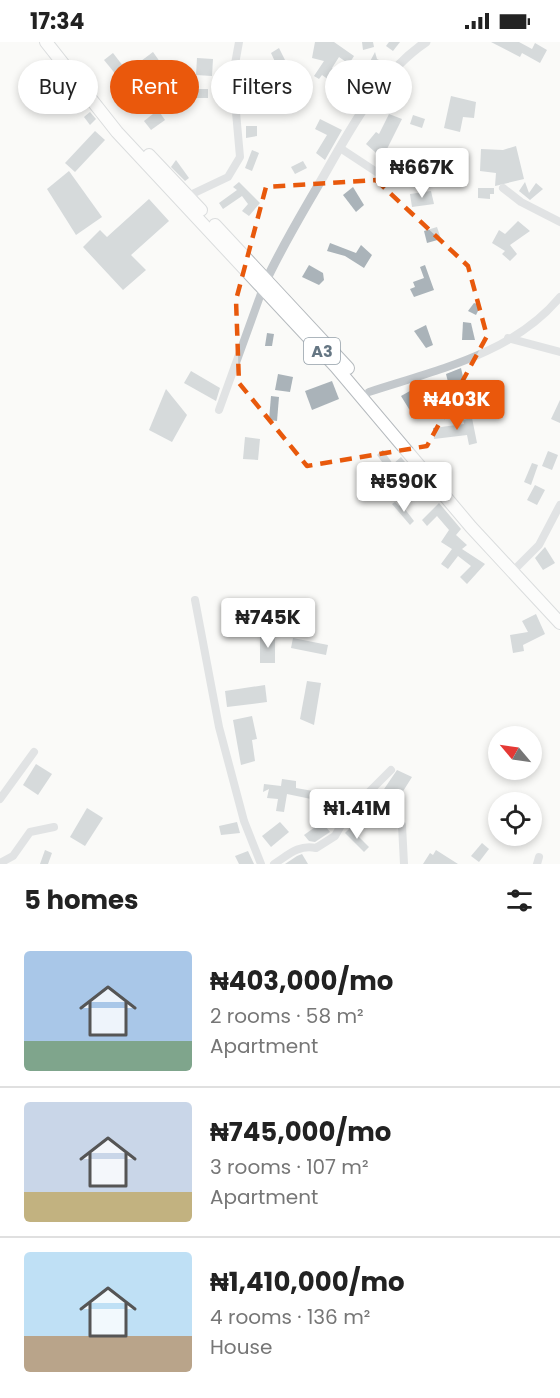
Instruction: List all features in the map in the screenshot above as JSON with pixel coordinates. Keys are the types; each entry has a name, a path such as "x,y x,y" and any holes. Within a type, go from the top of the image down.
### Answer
{"main road":[{"name":"A3","path":"46,42 56,48 124,128 188,196 560,623"},
{"name":"A3","path":"56,48 117,132 369,392 474,524 560,611"}],"street":[{"path":"188,196 228,177 240,157 235,101 235,64 239,42"},
{"path":"219,410 265,284 340,148 378,89 397,66 423,43"},
{"path":"340,148 378,173 412,183"},
{"path":"503,188 521,202 560,222"},
{"path":"369,392 482,356 547,313 560,297"},
{"path":"508,338 560,352"},
{"path":"518,566 539,545 560,505"},
{"path":"195,600 219,727 244,821 261,864"},
{"path":"0,800 34,752"},
{"path":"274,864 294,851 306,846 316,848 335,836 348,813 391,770"},
{"path":"402,825 405,864"},
{"path":"0,863 13,856 30,832 54,827"}],"highlighted area":[{"path":"376,180 468,266 487,336 427,446 307,466 239,383 236,300 266,187"}],"building":[{"path":"315,42 334,42 354,56 352,60 343,60 339,57 337,60 325,60 325,77 322,75 319,79 314,76 324,61 312,58"},
{"path":"362,42 373,42 374,47 363,50"},
{"path":"389,42 400,42 393,51 386,46"},
{"path":"491,42 519,42 532,49 535,43 547,50 540,63 522,53 520,57"},
{"path":"279,48 285,60 274,60 271,53"},
{"path":"153,52 159,60 142,60"},
{"path":"375,52 379,60 371,60"},
{"path":"113,53 118,60 110,60 110,67 104,60"},
{"path":"197,58 213,59 211,60 211,76 199,75 199,60"},
{"path":"199,89 208,89 208,98 199,98"},
{"path":"451,96 476,102 474,118 463,117 460,132 444,128"},
{"path":"92,114 96,119 90,125 84,117"},
{"path":"153,114 161,114 165,120 151,130 144,121"},
{"path":"389,114 402,119 386,151 405,166 400,173 389,165 385,169 380,166 384,160 366,144 376,132 379,134"},
{"path":"413,115 425,119 422,128 410,124"},
{"path":"320,119 342,130 325,160 316,153 327,135 315,129"},
{"path":"246,126 257,126 257,136 246,138"},
{"path":"95,131 105,140 75,172 65,163"},
{"path":"516,146 524,179 495,186 496,173 480,171 481,149 503,150"},
{"path":"252,150 259,153 252,171 245,168"},
{"path":"418,153 435,174 425,183 408,161"},
{"path":"176,160 189,178 185,181 171,167"},
{"path":"303,161 307,168 295,174 291,167"},
{"path":"69,171 102,217 76,235 47,189"},
{"path":"239,182 260,203 249,216 242,211 248,204 242,196 223,209 219,203 237,190 233,187"},
{"path":"525,182 529,193 536,183 543,189 530,200 519,191"},
{"path":"353,187 364,205 356,212 343,195"},
{"path":"478,188 494,188 494,194 490,194 490,199 478,198"},
{"path":"431,191 434,204 412,207 410,194"},
{"path":"149,199 169,221 131,255 146,270 123,290 83,247 100,230 107,237"},
{"path":"518,221 530,231 510,245 517,254 510,261 502,254 505,251 492,243 499,230 505,234"},
{"path":"437,227 441,239 427,243 424,231"},
{"path":"330,243 356,253 361,245 372,255 364,268 345,256 327,251"},
{"path":"309,265 323,273 324,280 319,285 302,277"},
{"path":"425,265 434,290 414,297 410,289 415,287 413,282 424,278 420,267"},
{"path":"474,303 481,305 476,315 468,311"},
{"path":"463,322 471,323 475,340 462,340"},
{"path":"426,325 433,345 426,348 414,331"},
{"path":"267,333 274,334 272,346 265,346"},
{"path":"461,368 467,394 443,400 446,414 435,416 433,401 411,411 409,409 401,396 417,387 415,384 423,381 427,388 435,386 437,394 450,390 446,374"},
{"path":"191,371 220,388 216,401 184,383"},
{"path":"278,374 293,377 290,392 275,390"},
{"path":"332,381 339,399 312,410 305,391"},
{"path":"166,389 187,415 172,442 149,430"},
{"path":"271,396 279,397 277,421 269,420"},
{"path":"560,400 560,423 551,419"},
{"path":"485,405 503,407 503,416 484,414"},
{"path":"472,418 477,443 469,445 467,435 434,439 433,428 464,424 463,420"},
{"path":"245,437 260,439 258,460 243,459"},
{"path":"383,450 393,464 401,457 409,467 398,476 391,467 387,469 377,455"},
{"path":"548,451 558,455 552,470 542,466"},
{"path":"532,463 538,465 531,485 524,482"},
{"path":"535,485 545,490 537,505 527,500"},
{"path":"395,502 399,506 401,504 414,521 410,525 392,504"},
{"path":"439,503 461,529 456,535 467,545 462,549 485,564 467,584 460,577 471,566 458,556 448,569 441,564 452,549 441,542 449,530 437,516 427,526 422,520"},
{"path":"545,547 555,563 543,570 535,558"},
{"path":"536,614 545,634 523,645 524,651 513,653 510,635 528,632 522,621"},
{"path":"275,634 275,663 260,663 260,635"},
{"path":"293,638 328,645 326,655 291,648"},
{"path":"307,681 321,683 314,725 300,719"},
{"path":"265,685 267,702 227,707 225,691"},
{"path":"252,716 257,739 252,740 255,761 241,765 233,720"},
{"path":"36,764 52,774 38,795 23,785"},
{"path":"397,770 412,777 390,812 370,799 375,794 378,798"},
{"path":"282,779 296,781 296,788 313,791 311,799 287,794 284,812 276,811 278,799 267,798 269,789 263,792 264,784 281,786"},
{"path":"87,808 103,818 85,846 70,837"},
{"path":"237,822 240,833 221,835 219,826"},
{"path":"280,822 289,832 271,847 262,836"},
{"path":"322,822 330,832 315,842 309,841 304,835"},
{"path":"350,828 369,847 364,852 345,833"},
{"path":"482,843 489,849 479,862 471,856"},
{"path":"45,850 52,853 48,864 40,864"},
{"path":"436,850 458,864 423,864 430,853 433,855"},
{"path":"248,851 254,864 239,864 235,856"},
{"path":"302,854 308,864 285,864 297,856"}]}
